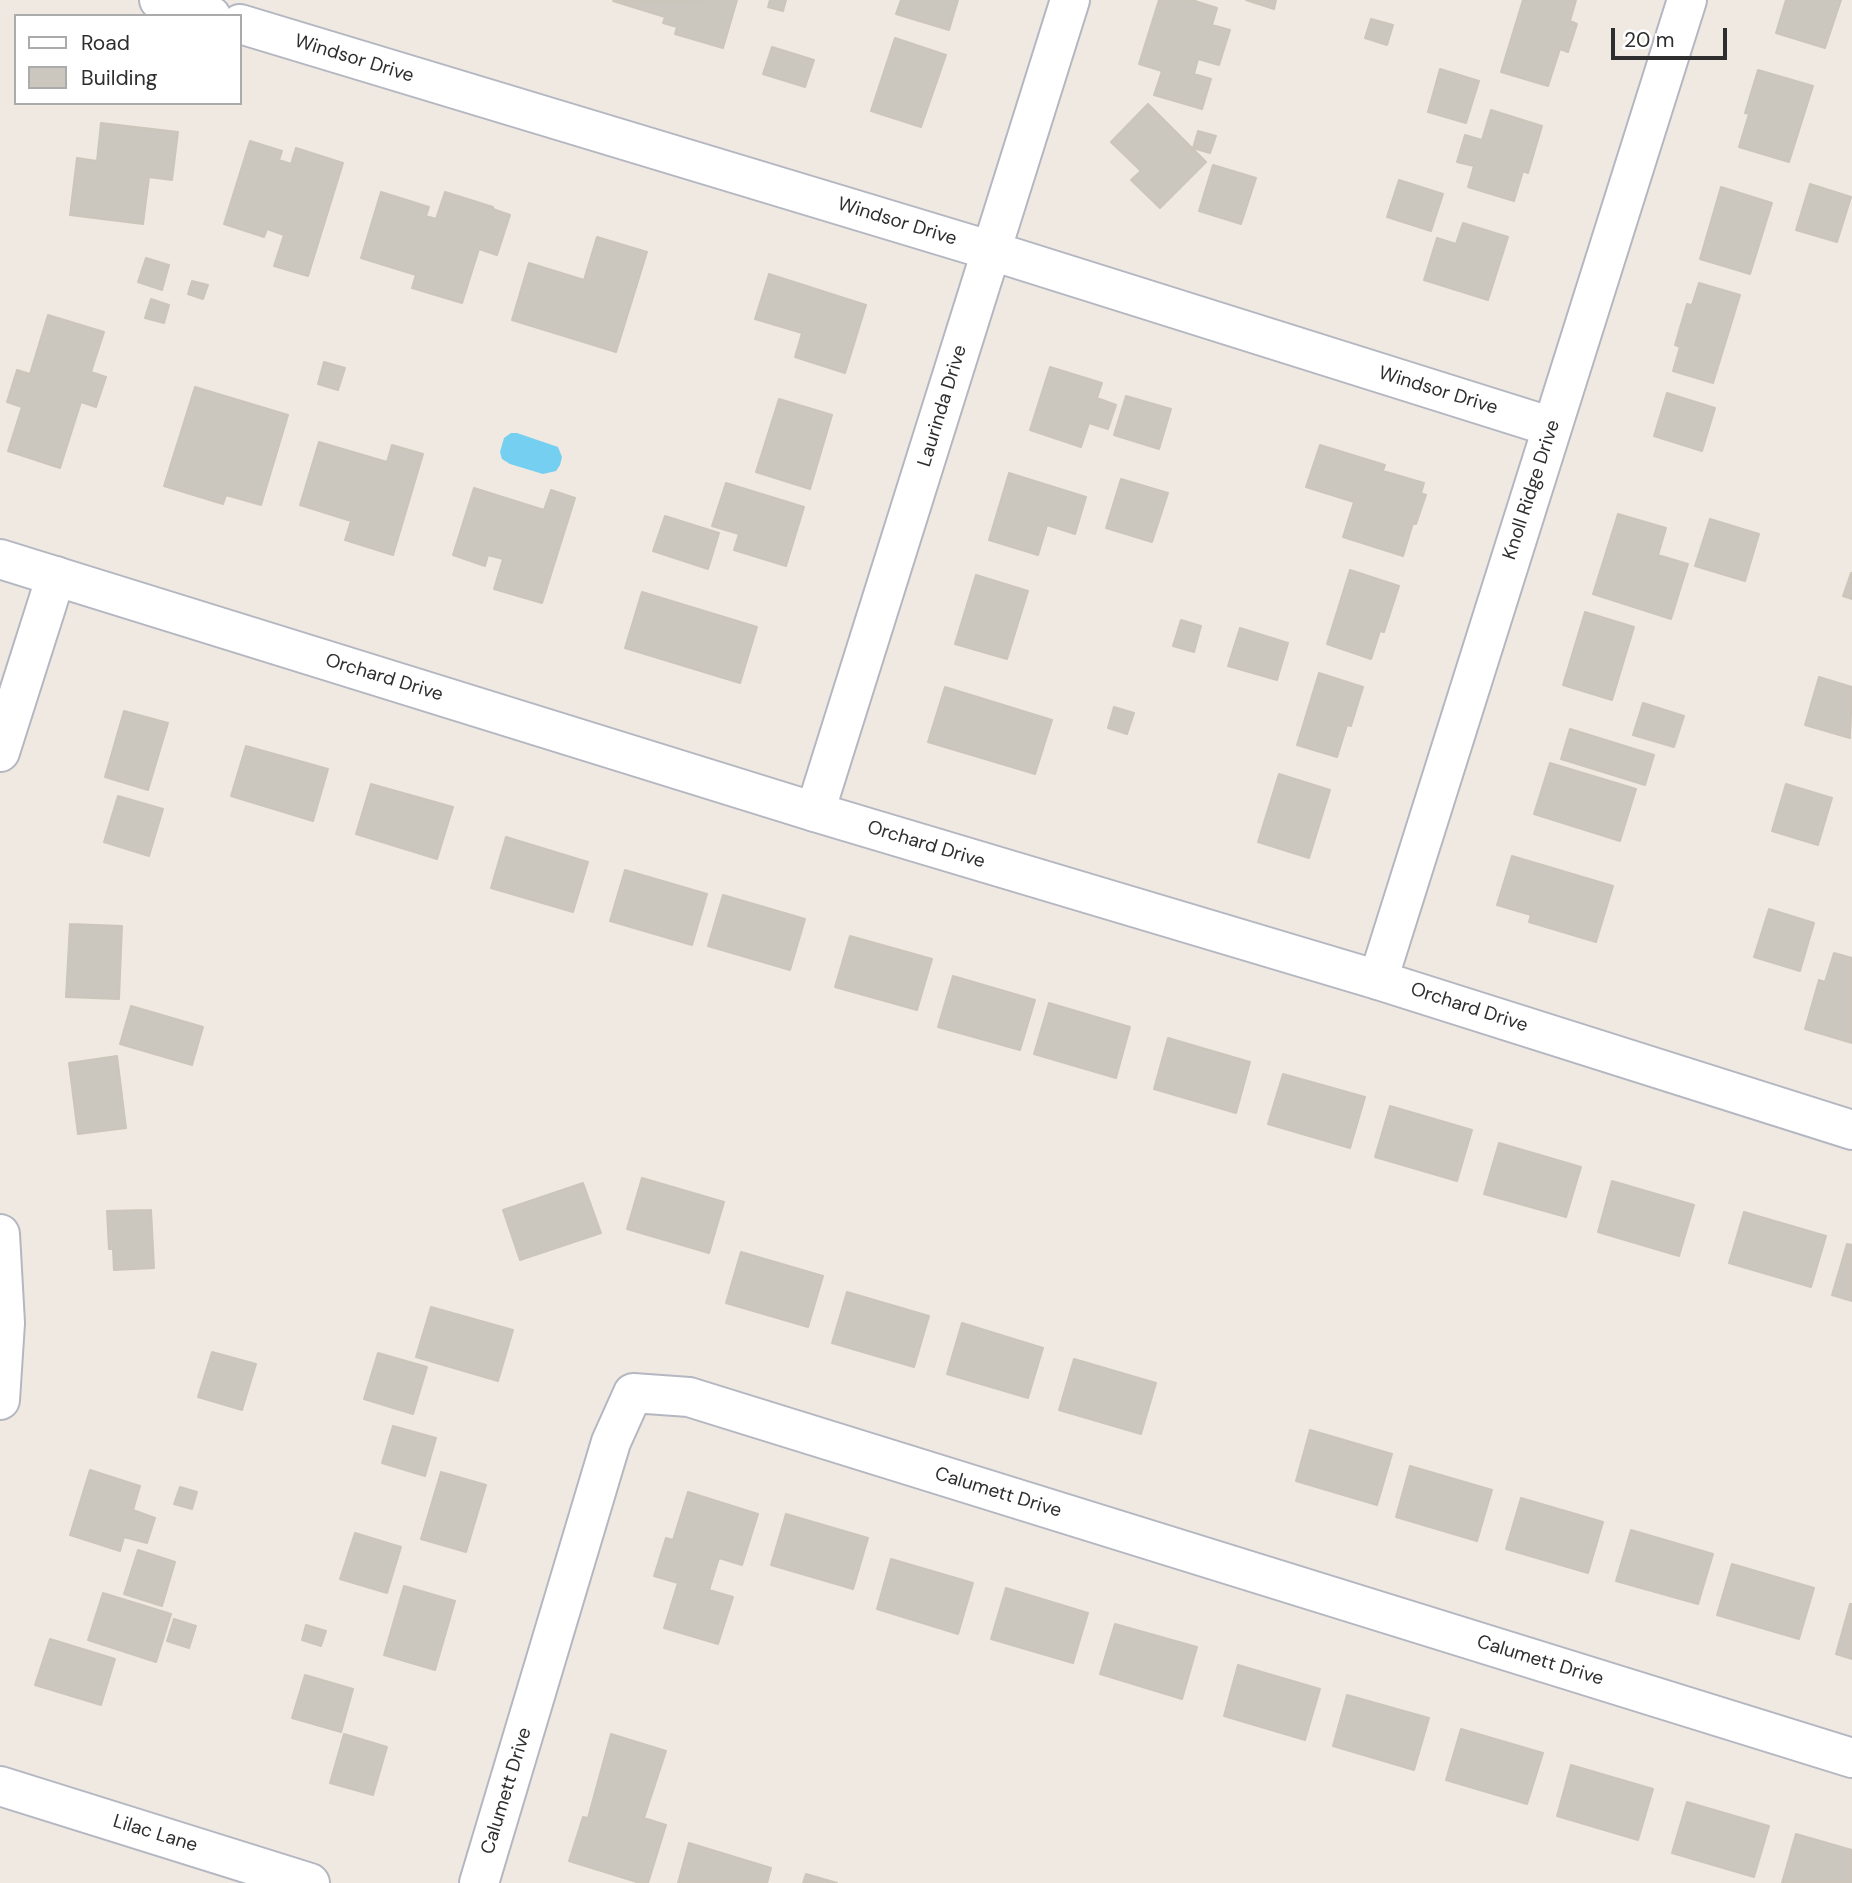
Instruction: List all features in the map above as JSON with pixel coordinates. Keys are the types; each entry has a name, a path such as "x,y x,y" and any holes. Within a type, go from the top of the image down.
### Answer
{"street":[{"path":"159,0 204,14"},
{"name":"Laurinda Drive","path":"816,812 1070,0"},
{"name":"Knoll Ridge Drive","path":"1378,980 1687,0"},
{"name":"Windsor Drive","path":"242,25 992,251 1552,428"},
{"name":"Orchard Drive","path":"0,558 816,812 1378,980 1852,1130"},
{"path":"0,752 56,576"},
{"path":"0,1234 5,1323 0,1400"},
{"name":"Calumett Drive","path":"479,1883 611,1442 633,1393 689,1397 1852,1758"},
{"name":"Lilac Lane","path":"0,1786 310,1883"}],"water":[{"path":"511,433 558,447 562,457 556,471 543,474 502,459 500,452 504,438"}],"building":[{"path":"737,0 723,48 675,34 677,27 663,23 665,17 613,1"},
{"path":"770,0 786,0 783,11 768,7"},
{"path":"901,0 958,0 949,30 896,14"},
{"path":"1159,0 1192,0 1217,8 1212,25 1230,30 1219,65 1198,59 1194,74 1211,79 1202,109 1154,95 1162,71 1139,64"},
{"path":"1246,0 1276,0 1274,9"},
{"path":"1523,0 1576,0 1570,21 1577,24 1568,52 1560,49 1548,86 1501,72"},
{"path":"1786,0 1841,0 1825,48 1776,33"},
{"path":"1371,19 1393,25 1387,45 1365,38"},
{"path":"895,38 946,55 921,127 871,111"},
{"path":"772,47 814,60 805,87 763,74"},
{"path":"1440,69 1479,81 1466,123 1428,112"},
{"path":"1758,70 1813,86 1789,162 1739,147 1749,114 1745,113"},
{"path":"1148,104 1206,162 1160,208 1131,180 1141,171 1111,142"},
{"path":"1491,110 1542,126 1528,173 1523,171 1514,201 1468,187 1474,166 1457,162 1465,135 1482,140"},
{"path":"101,123 178,132 172,180 149,177 143,224 70,215 77,158 97,161"},
{"path":"1198,131 1216,136 1210,153 1193,148"},
{"path":"250,141 282,151 279,160 291,164 296,148 343,163 308,276 274,266 284,235 267,229 264,237 224,224"},
{"path":"1213,165 1256,178 1241,224 1199,211"},
{"path":"1399,180 1443,194 1431,231 1387,217"},
{"path":"1810,184 1851,197 1837,242 1796,230"},
{"path":"1721,187 1772,203 1750,274 1700,259"},
{"path":"381,192 429,207 426,216 436,219 445,192 510,215 497,255 479,249 462,303 412,288 416,275 361,258"},
{"path":"1463,223 1508,237 1488,300 1424,280 1437,238 1456,244"},
{"path":"597,237 647,252 616,352 512,320 529,263 584,280"},
{"path":"146,258 169,265 162,290 138,282"},
{"path":"769,274 866,305 845,373 795,357 802,333 755,319"},
{"path":"192,281 208,285 203,299 188,294"},
{"path":"1699,283 1740,295 1713,383 1673,371 1680,347 1675,345 1687,304 1692,305"},
{"path":"151,299 169,305 164,323 145,318"},
{"path":"48,315 104,332 91,372 106,377 96,407 81,402 60,468 8,451 22,407 7,402 17,370 30,374"},
{"path":"324,362 345,368 338,390 318,384"},
{"path":"1050,367 1102,383 1097,398 1116,405 1108,429 1089,423 1081,447 1030,430"},
{"path":"195,387 288,415 261,505 226,495 223,504 164,486"},
{"path":"1667,393 1715,408 1702,451 1654,436"},
{"path":"1126,396 1171,409 1159,449 1114,435"},
{"path":"779,399 832,415 810,489 756,472"},
{"path":"319,442 387,462 392,445 423,454 393,555 345,540 351,521 300,505"},
{"path":"1320,445 1385,465 1383,471 1424,483 1421,493 1426,495 1416,524 1413,523 1403,556 1343,537 1354,502 1306,487"},
{"path":"1009,473 1086,497 1075,534 1047,525 1038,555 989,540"},
{"path":"1121,479 1168,493 1152,542 1106,528"},
{"path":"726,483 804,507 786,566 734,550 739,534 712,526"},
{"path":"474,488 544,510 551,490 575,498 542,603 494,589 503,559 488,555 485,566 453,555"},
{"path":"1618,514 1666,528 1658,555 1688,564 1671,619 1593,594"},
{"path":"665,516 719,533 708,569 653,551"},
{"path":"1710,519 1759,534 1745,581 1695,566"},
{"path":"1350,570 1399,586 1384,632 1380,631 1371,659 1327,644"},
{"path":"1852,573 1852,599 1843,596"},
{"path":"976,575 1028,591 1007,659 955,644"},
{"path":"642,592 757,627 740,683 625,648"},
{"path":"1585,612 1634,627 1612,700 1563,685"},
{"path":"1181,620 1201,626 1194,652 1173,646"},
{"path":"1240,628 1288,643 1277,680 1228,666"},
{"path":"1319,673 1363,687 1351,726 1347,725 1337,757 1297,745"},
{"path":"1819,677 1852,687 1850,738 1805,725"},
{"path":"945,687 1052,720 1035,774 928,742"},
{"path":"1643,703 1684,716 1674,747 1633,735"},
{"path":"1114,707 1134,713 1127,734 1108,728"},
{"path":"124,711 168,723 148,790 105,777"},
{"path":"1570,729 1654,755 1645,785 1561,759"},
{"path":"246,746 328,769 313,821 231,796"},
{"path":"1550,763 1636,789 1620,841 1534,814"},
{"path":"1279,774 1330,790 1309,858 1258,842"},
{"path":"371,784 453,807 437,859 356,834"},
{"path":"1786,784 1832,798 1818,845 1772,831"},
{"path":"118,796 163,809 149,856 104,842"},
{"path":"506,837 588,862 573,912 491,888"},
{"path":"1512,856 1613,886 1596,942 1529,922 1531,915 1497,905"},
{"path":"625,870 707,894 692,945 610,921"},
{"path":"723,895 805,919 790,970 708,946"},
{"path":"1769,909 1814,923 1800,971 1754,957"},
{"path":"70,924 122,926 119,999 66,997"},
{"path":"850,936 932,959 917,1010 835,987"},
{"path":"1834,953 1852,958 1852,1043 1805,1029 1819,980 1825,982"},
{"path":"953,976 1035,1000 1020,1050 938,1027"},
{"path":"1049,1003 1130,1027 1116,1078 1034,1054"},
{"path":"131,1006 203,1027 192,1065 120,1044"},
{"path":"1168,1038 1250,1062 1236,1113 1154,1089"},
{"path":"117,1056 126,1128 78,1134 69,1063"},
{"path":"1283,1074 1365,1097 1350,1148 1268,1124"},
{"path":"1390,1106 1472,1130 1457,1181 1375,1157"},
{"path":"1499,1143 1581,1167 1566,1217 1484,1194"},
{"path":"642,1178 724,1202 709,1253 627,1229"},
{"path":"1612,1181 1694,1205 1679,1256 1598,1232"},
{"path":"583,1183 601,1233 520,1260 503,1210"},
{"path":"151,1210 154,1268 114,1270 113,1249 109,1249 107,1211"},
{"path":"1744,1212 1826,1236 1811,1287 1729,1263"},
{"path":"1847,1244 1852,1245 1852,1301 1832,1295"},
{"path":"741,1252 823,1276 808,1327 726,1303"},
{"path":"847,1292 929,1316 914,1367 832,1343"},
{"path":"431,1307 513,1330 498,1381 416,1357"},
{"path":"962,1323 1043,1348 1028,1398 947,1374"},
{"path":"212,1352 256,1364 242,1410 198,1397"},
{"path":"378,1353 427,1367 413,1414 364,1399"},
{"path":"1074,1359 1156,1383 1141,1434 1059,1410"},
{"path":"393,1426 436,1438 425,1476 382,1463"},
{"path":"1310,1430 1392,1454 1377,1505 1296,1481"},
{"path":"1410,1466 1492,1490 1477,1541 1396,1517"},
{"path":"90,1470 140,1486 133,1510 155,1518 147,1543 124,1537 120,1551 70,1535"},
{"path":"441,1472 486,1485 466,1552 421,1539"},
{"path":"180,1487 197,1492 192,1509 174,1504"},
{"path":"688,1492 758,1514 742,1565 719,1558 709,1590 733,1597 718,1644 664,1628 678,1583 654,1576 666,1538 673,1540"},
{"path":"1521,1498 1603,1522 1588,1573 1506,1549"},
{"path":"786,1514 868,1538 853,1589 771,1565"},
{"path":"1631,1530 1713,1554 1698,1604 1616,1581"},
{"path":"355,1533 401,1547 387,1593 340,1579"},
{"path":"138,1550 175,1562 162,1606 124,1594"},
{"path":"891,1559 973,1583 958,1634 877,1609"},
{"path":"1732,1564 1814,1588 1799,1639 1717,1615"},
{"path":"404,1586 455,1601 435,1670 384,1655"},
{"path":"1006,1588 1088,1613 1073,1663 991,1639"},
{"path":"103,1593 171,1614 156,1662 88,1640"},
{"path":"1852,1604 1852,1659 1836,1654"},
{"path":"174,1619 196,1626 189,1648 167,1641"},
{"path":"1115,1624 1197,1647 1182,1699 1100,1674"},
{"path":"306,1625 326,1631 321,1646 302,1640"},
{"path":"50,1639 115,1659 101,1705 35,1685"},
{"path":"1238,1665 1320,1689 1305,1740 1224,1716"},
{"path":"305,1675 353,1689 341,1732 292,1718"},
{"path":"1347,1695 1429,1718 1414,1770 1333,1746"},
{"path":"1461,1729 1543,1753 1527,1804 1446,1780"},
{"path":"344,1734 387,1747 373,1795 330,1783"},
{"path":"611,1734 666,1751 644,1818 666,1825 648,1883 640,1883 569,1861 583,1817 588,1818"},
{"path":"1571,1765 1653,1789 1638,1840 1557,1816"},
{"path":"1687,1802 1769,1826 1754,1877 1672,1853"},
{"path":"1796,1834 1852,1850 1852,1883 1782,1883"},
{"path":"689,1843 771,1868 767,1883 678,1883"},
{"path":"806,1874 837,1883 803,1883"}]}
